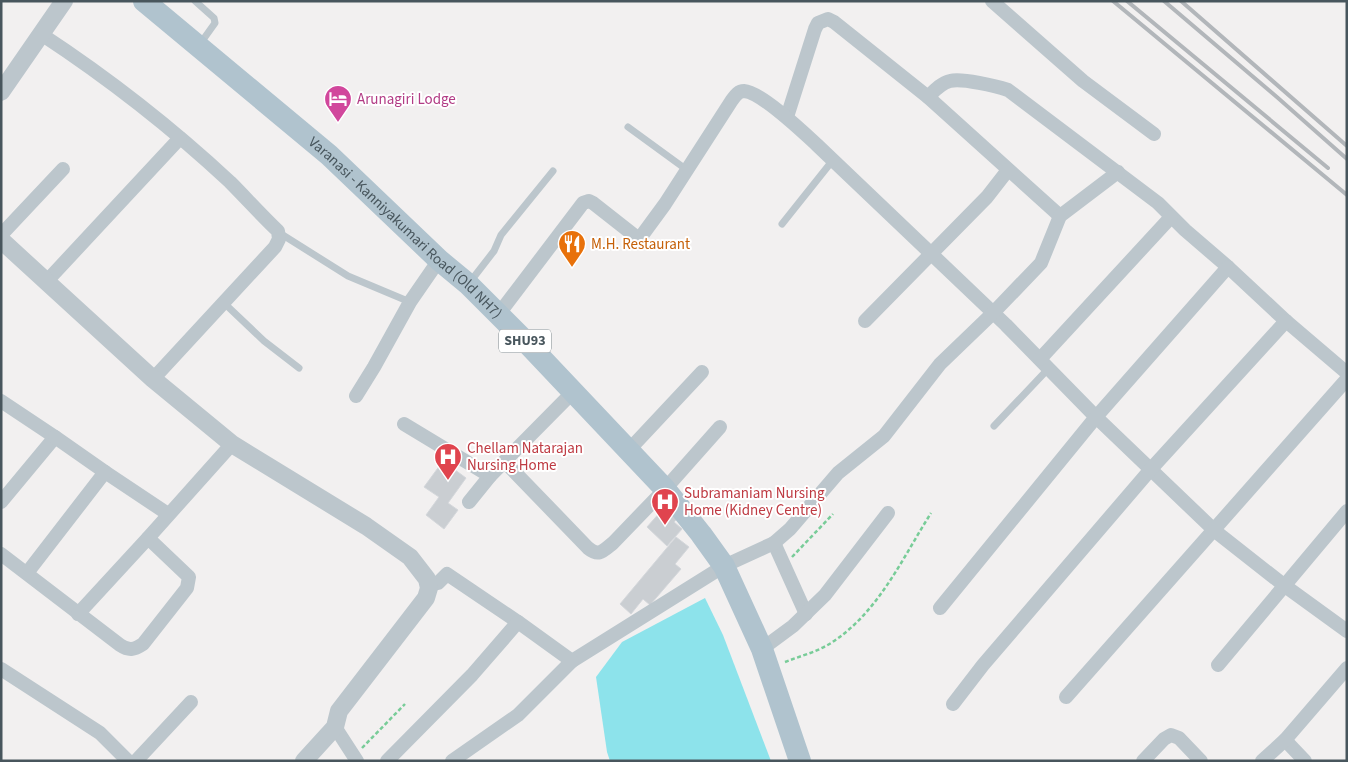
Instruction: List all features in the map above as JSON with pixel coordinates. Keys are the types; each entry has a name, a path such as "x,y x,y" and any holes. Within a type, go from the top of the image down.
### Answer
{"main road":[{"name":"Varanasi - Kanniyakumari Road (Old NH7)","path":"144,1 330,155 439,260 468,284 665,490 724,566 742,603 764,659 800,761"}],"street":[{"path":"1,92 64,1"},
{"path":"992,1 1083,81 1154,134"},
{"path":"787,117 815,28 818,23 824,20 834,22 928,97 1060,216"},
{"path":"42,34 102,77 180,138 231,183 278,231 279,239 275,247 153,379"},
{"path":"928,97 949,81 958,80 996,86 1008,90 1158,203 1286,321 1347,373"},
{"path":"498,315 583,203 589,201 593,203 635,236 639,237 643,234 665,204 732,100 738,92 744,91 752,94 787,117 993,313 1096,417 1214,530 1285,586 1347,631"},
{"path":"46,282 180,138"},
{"path":"62,169 2,241 153,379 232,444 366,526 410,558 421,570 428,585 426,598 339,711 335,727 304,761"},
{"path":"865,321 987,197 1008,170"},
{"path":"452,761 518,715 572,661 724,566 774,543 790,529 838,473 884,436 940,364 1041,263 1060,216 1118,172"},
{"path":"1045,364 1172,217"},
{"path":"356,396 410,302 439,260"},
{"path":"940,608 1096,417 1228,267"},
{"path":"953,704 983,665 1151,469 1286,321"},
{"path":"628,451 702,372"},
{"path":"1066,697 1347,379"},
{"path":"469,502 490,476 573,392"},
{"path":"1,401 168,514"},
{"path":"404,424 490,476"},
{"path":"505,462 594,552 598,553 604,551 665,490 720,427"},
{"path":"1,502 55,437"},
{"path":"78,614 232,444"},
{"path":"26,574 105,472"},
{"path":"1218,665 1347,510"},
{"path":"764,659 825,595 888,513"},
{"path":"1,554 127,650 135,649 143,644 187,588 189,581 188,577 148,538"},
{"path":"774,543 806,614"},
{"path":"428,585 438,583 447,574 572,661"},
{"path":"387,761 472,675 518,622"},
{"path":"1262,761 1284,740 1347,668"},
{"path":"1,669 100,733 128,761"},
{"path":"136,761 191,702"},
{"path":"335,727 356,759"},
{"path":"1142,761 1164,739 1171,736 1179,738 1201,761"},
{"path":"1284,740 1305,761"}],"lane":[{"path":"195,1 211,13 215,23 199,46"},
{"path":"628,127 686,170"},
{"path":"782,224 833,160"},
{"path":"468,284 494,251 501,234 553,171"},
{"path":"278,231 348,276 410,302"},
{"path":"224,303 264,341 300,368"},
{"path":"994,426 1045,364"}],"path":[{"path":"764,659 816,651 830,644 859,619 876,600 931,513"},
{"path":"784,565 833,514"},
{"path":"356,759 405,704"}],"water":[{"path":"705,598 723,635 771,761 610,761 596,677 622,642"}],"building":[{"path":"443,461 466,478 448,503 458,510 444,529 426,515 439,497 424,487"},
{"path":"671,508 679,517 674,522 682,529 667,546 647,527 662,510 665,514"},
{"path":"676,537 689,547 675,564 681,569 650,605 643,599 631,614 620,604"}],"railway":[{"path":"1113,1 1347,195"},
{"path":"1127,1 1328,168"},
{"path":"1164,1 1347,159"},
{"path":"1181,1 1347,146"}],"place":[{"name":"Arunagiri Lodge","path":"338,123"},
{"name":"M.H. Restaurant","path":"572,268"},
{"name":"Chellam Natarajan Nursing Home","path":"448,481"},
{"name":"Subramaniam Nursing Home (Kidney Centre)","path":"665,526"}]}
